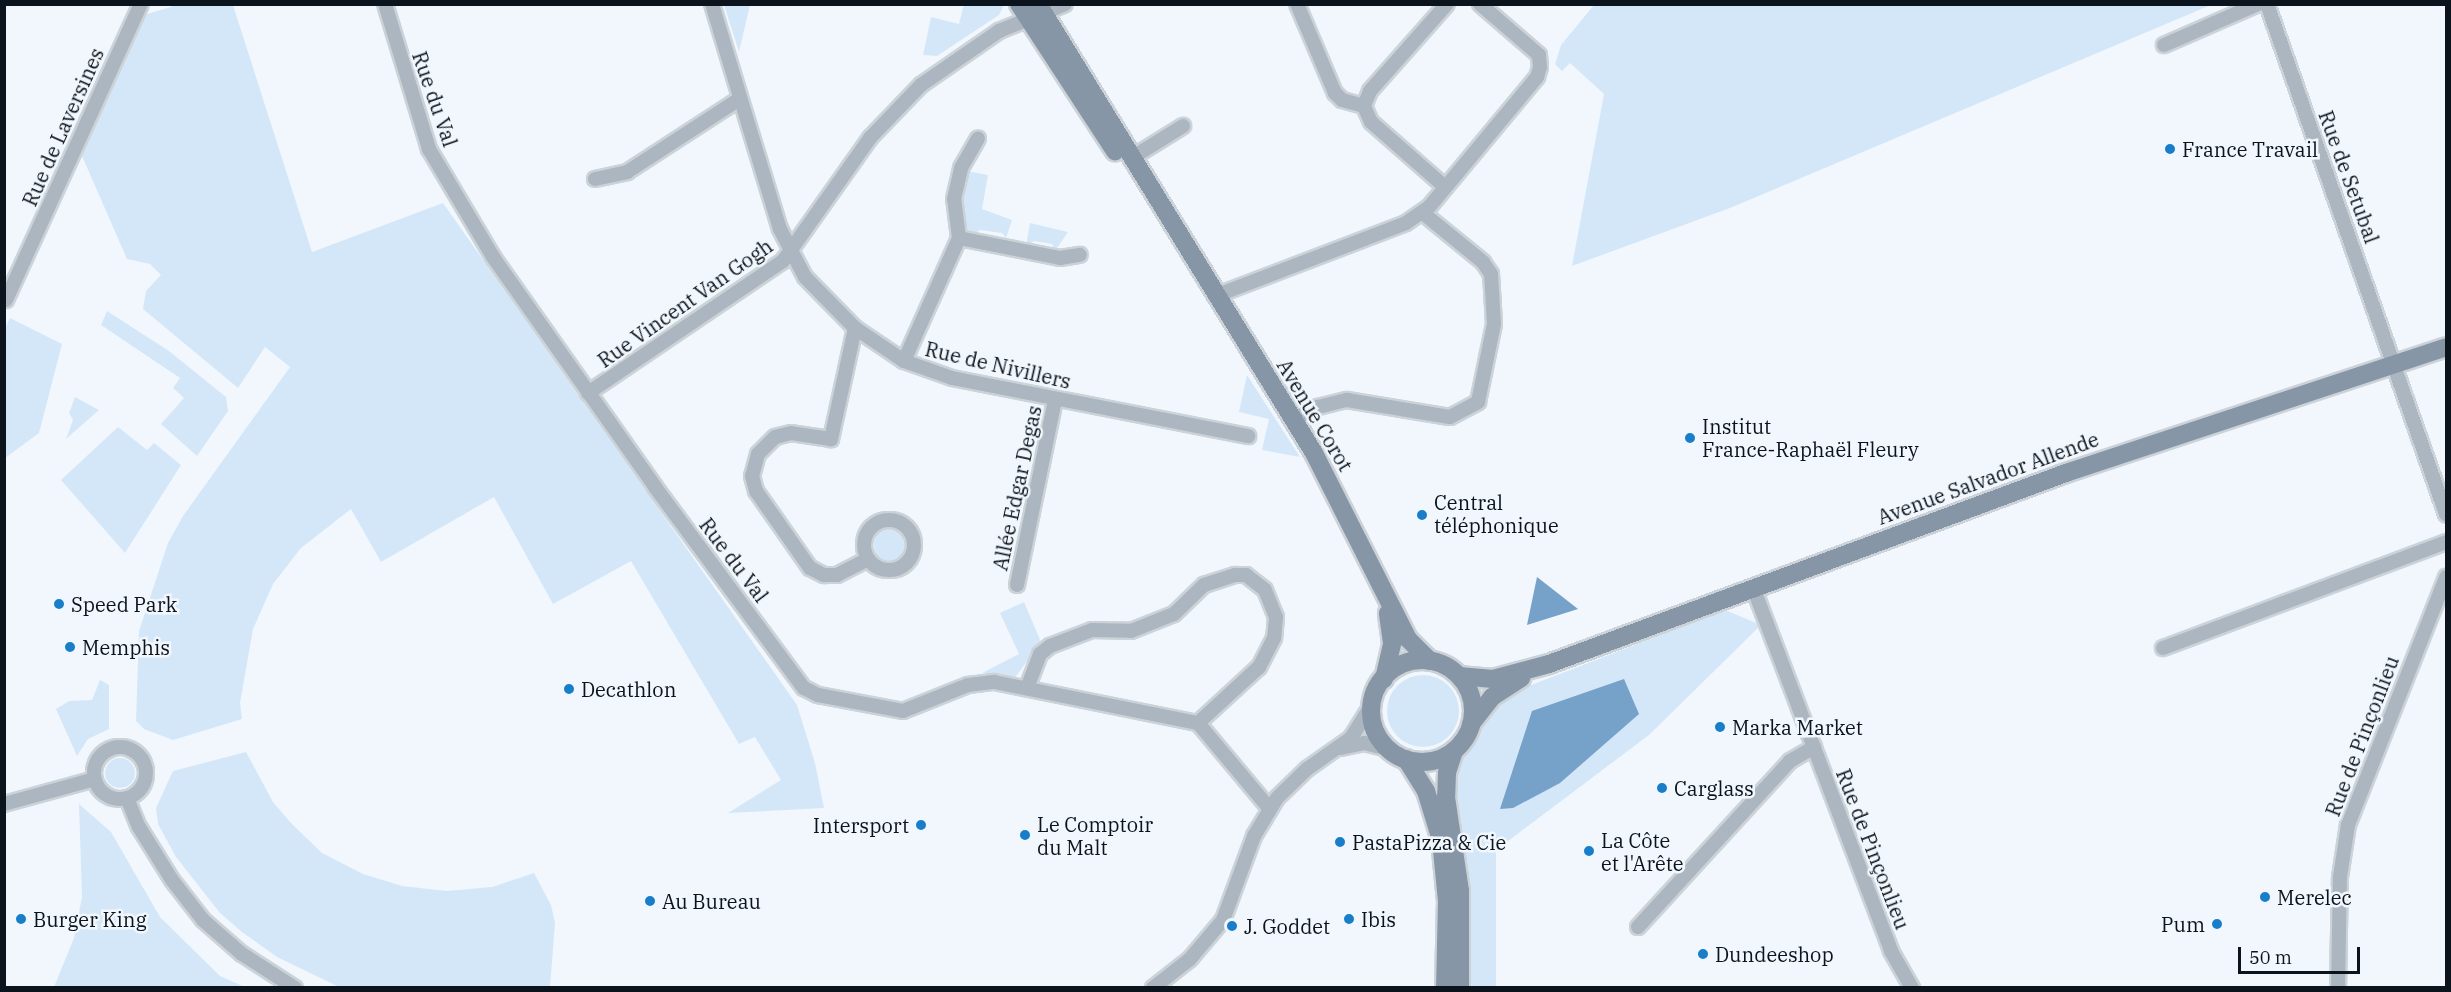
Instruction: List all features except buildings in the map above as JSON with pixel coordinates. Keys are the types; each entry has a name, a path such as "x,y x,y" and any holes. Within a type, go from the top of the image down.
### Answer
{"street":[{"name":"Rue de Laversines","path":"6,300 141,4"},
{"name":"Rue du Val","path":"385,4 429,149 516,292 588,393 810,692 903,711 977,682 1027,688 1198,723"},
{"name":"Rue de Nivillers","path":"712,4 738,100 775,217 791,252 815,289 855,328 904,361 952,378 1248,436"},
{"name":"Rue Vincent Van Gogh","path":"588,393 791,252 861,151 894,110 921,85 984,40 1032,11 1065,4"},
{"path":"1297,4 1335,93 1342,100 1364,106"},
{"path":"1445,187 1371,122 1364,106 1370,91 1447,4"},
{"path":"1215,296 1406,223 1423,213 1537,77 1539,55 1480,4"},
{"path":"2164,45 2258,4"},
{"name":"Rue de Setubal","path":"2267,4 2395,363"},
{"name":"Avenue Corot","path":"1032,11 1133,157 1202,275 1294,419 1345,509 1408,639 1430,661"},
{"name":"Avenue Corot","path":"1032,11 1166,228 1202,275"},
{"path":"595,179 627,172 738,100"},
{"path":"1133,157 1184,126"},
{"path":"904,361 959,238 954,200 961,168 978,139"},
{"path":"1294,419 1318,407 1347,400 1450,417 1478,402 1494,324 1491,274 1483,262 1423,213"},
{"path":"959,238 1060,258 1080,255"},
{"path":"855,328 831,439 791,433 775,437 758,454 752,476 756,491 810,568 824,575 837,575 868,560"},
{"name":"Avenue Salvador Allende","path":"1459,676 1493,680 1549,664 1753,586 2066,473 2446,346"},
{"path":"2395,363 2446,514"},
{"name":"Allée Edgar Degas","path":"1017,585 1055,400"},
{"path":"2163,648 2446,542"},
{"path":"1027,688 1036,660 1045,649 1092,630 1131,630 1181,610 1204,585 1235,575 1246,575 1265,590 1276,617 1274,638 1259,667 1198,723 1269,808"},
{"name":"Rue de Pinçonlieu","path":"2338,987 2340,877 2348,825 2446,577"},
{"name":"Avenue Corot","path":"1380,583 1392,637 1383,679"},
{"name":"Rue de Pinçonlieu","path":"1753,586 1891,951 1912,987"},
{"path":"1153,987 1190,959 1223,920 1269,808 1299,775 1334,751 1358,730 1383,679 1407,663 1430,661 1459,676 1471,698 1472,724 1454,751 1447,773 1446,797 1460,891 1460,987"},
{"name":"Avenue Salvador Allende","path":"1472,724 1500,691 1549,664"},
{"path":"1372,705 1375,729 1388,749"},
{"path":"1334,751 1360,743 1388,749 1406,759 1434,761 1454,751"},
{"path":"119,747 134,751 143,762 146,776 140,790 127,798 105,795 95,779 96,764 104,752 119,747"},
{"path":"1638,927 1790,761 1814,747"},
{"path":"1406,759 1426,791 1439,831 1447,901 1444,987"},
{"path":"4,804 95,779"},
{"path":"127,798 136,821 172,880 203,920 242,954 295,987"}],"shaded area":[{"path":"964,4 1004,5 999,15 937,56 923,55 931,17 959,24"},
{"path":"177,5 233,5 312,252 443,203 797,705 815,763 824,808 728,813 781,780 755,737 739,744 631,561 553,604 494,497 381,562 351,509 301,548 273,584 253,629 240,703 242,719 173,740 144,729 136,721 139,631 168,543 183,516 290,367 265,347 238,388 143,309 146,291 161,275 150,264 127,259 82,156 144,15"},
{"path":"724,5 750,5 739,52"},
{"path":"1594,5 2211,5 1730,208 1572,266 1604,94 1570,63 1562,71 1555,64 1561,45"},
{"path":"967,171 988,175 982,209 1012,220 1006,238 1002,233 980,230 975,235 967,230 962,204"},
{"path":"1030,223 1068,232 1055,251 1052,244 1034,241 1026,246"},
{"path":"107,311 169,351 226,397 228,411 197,456 161,424 184,398 173,388 180,378 101,325"},
{"path":"10,318 62,344 39,433 5,458 4,331"},
{"path":"1247,375 1300,457 1262,450 1269,419 1239,412"},
{"path":"75,397 99,410 66,439 73,420 69,413"},
{"path":"118,427 147,450 154,443 181,465 125,553 61,480"},
{"path":"890,529 901,534 906,545 901,556 890,561 879,556 874,545 879,534"},
{"path":"1024,602 1041,642 1014,679 982,673 1019,654 1000,613"},
{"path":"1725,610 1761,625 1649,735 1496,850 1496,987 1466,987 1470,958 1466,883 1452,795 1453,767 1477,733 1482,717 1495,701 1521,689"},
{"path":"1423,675 1443,681 1453,691 1459,711 1453,731 1443,741 1423,747 1403,741 1393,731 1387,711 1393,691 1403,681"},
{"path":"100,680 109,685 109,729 88,739 77,756 56,709 69,701 92,700"},
{"path":"246,752 273,802 291,823 322,853 363,874 402,886 447,891 492,887 534,873 551,905 555,923 550,987 339,987 277,957 242,932 220,913 176,857 158,824 156,808 173,771"},
{"path":"120,758 126,759 134,767 134,779 126,787 120,788 114,787 106,779 105,773 106,767 114,759"},
{"path":"79,804 111,832 160,917 220,976 245,987 54,987 74,938 82,897"}],"water":[{"path":"1537,577 1578,609 1527,625"},
{"path":"1624,679 1639,714 1560,783 1513,808 1500,809 1532,711"}],"place":[{"name":"France Travail","path":"2170,149"},
{"name":"Institut France-Raphaël Fleury","path":"1690,438"},
{"name":"Central téléphonique","path":"1422,515"},
{"name":"Speed Park","path":"59,604"},
{"name":"Memphis","path":"70,647"},
{"name":"Decathlon","path":"569,689"},
{"name":"Marka Market","path":"1720,727"},
{"name":"Carglass","path":"1662,788"},
{"name":"Intersport","path":"921,825"},
{"name":"Le Comptoir du Malt","path":"1025,835"},
{"name":"PastaPizza & Cie","path":"1340,842"},
{"name":"La Côte et l'Arête","path":"1589,851"},
{"name":"Merelec","path":"2265,897"},
{"name":"Au Bureau","path":"650,901"},
{"name":"Burger King","path":"21,919"},
{"name":"Ibis","path":"1349,919"},
{"name":"Pum","path":"2217,924"},
{"name":"J. Goddet","path":"1232,926"},
{"name":"Dundeeshop","path":"1703,954"}]}
